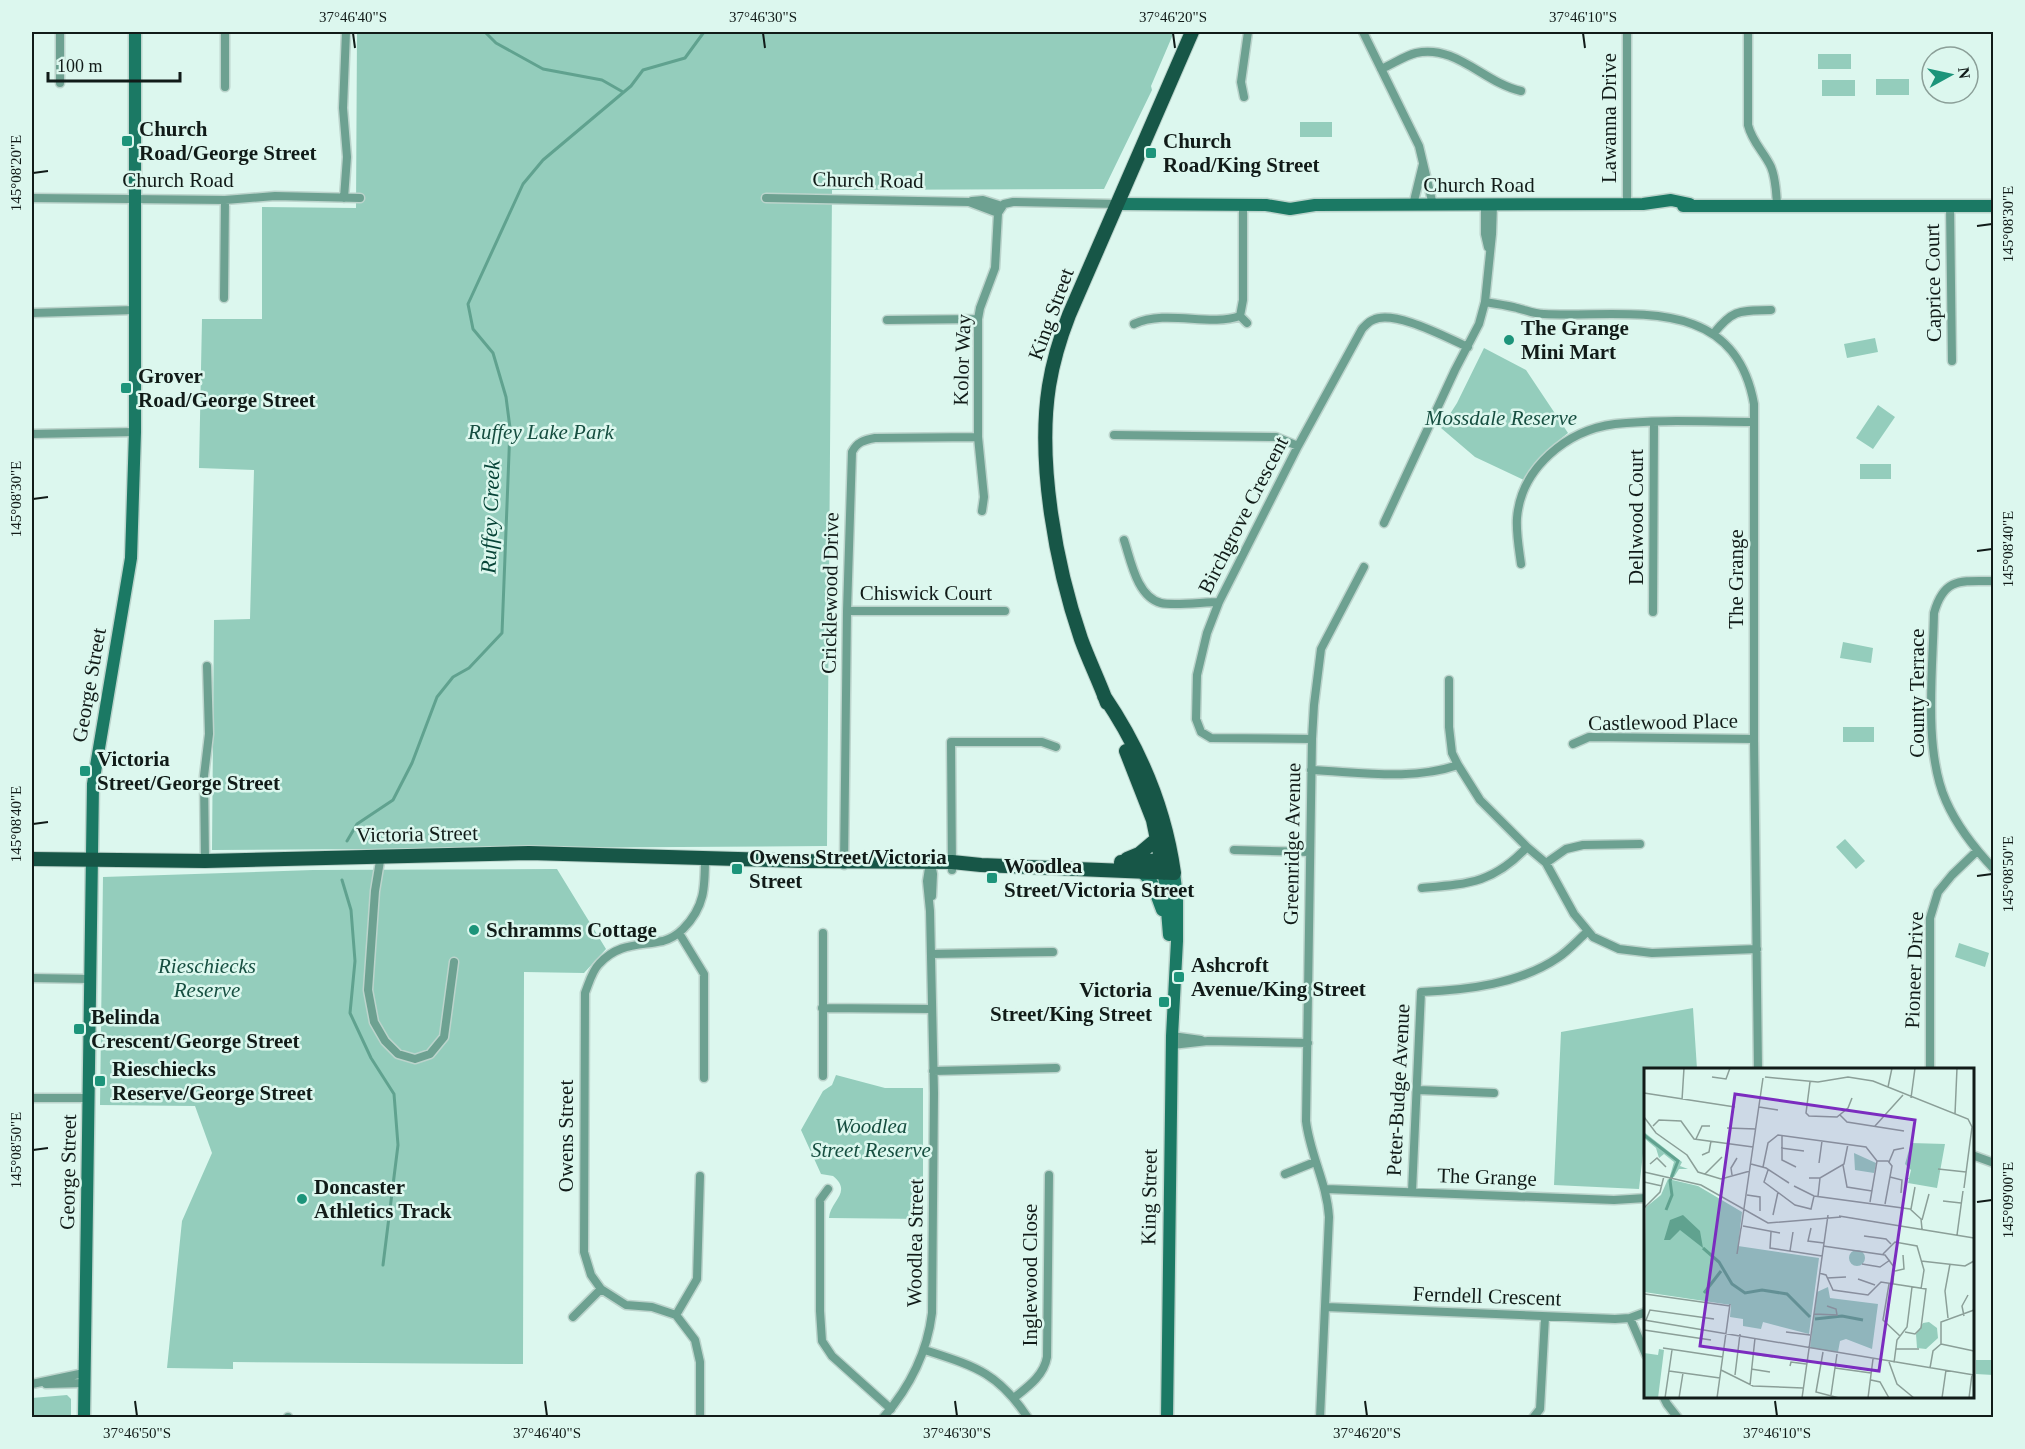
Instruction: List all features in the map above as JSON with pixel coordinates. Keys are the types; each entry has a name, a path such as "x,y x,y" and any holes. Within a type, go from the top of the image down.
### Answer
{"main road":[{"name":"George Street","path":"84,1418 93,784 131,558 135,432 135,32"},
{"name":"King Street","path":"1167,1418 1172,1041 1177,897 1142,791 1081,638 1065,583 1050,503 1046,421 1052,370 1060,338 1192,32"},
{"name":"Church Road","path":"1118,204 1266,205 1290,209 1315,205 1489,204 1643,204 1662,208 1690,204 1994,206"},
{"name":"King Street","path":"1104,696 1128,735 1153,789 1168,867 1170,950 1174,978"},
{"path":"1120,862 1137,856 1158,838"},
{"name":"Victoria Street","path":"32,859 205,861 529,853 705,857 930,868 1120,862 1168,867"},
{"name":"Victoria Street","path":"1008,865 1141,871 1168,867"},
{"path":"1141,871 1157,892 1170,950"}],"street":[{"path":"60,32 60,83"},
{"path":"225,32 225,87"},
{"path":"344,198 346,157 343,108 346,32"},
{"path":"1244,97 1241,82 1248,32"},
{"path":"1363,32 1419,146 1433,205"},
{"name":"Lawanna Drive","path":"1627,32 1627,204"},
{"path":"1748,32 1748,125 1752,139 1769,164 1774,176 1777,204"},
{"path":"1381,69 1416,53 1438,52 1455,58 1505,87 1521,91"},
{"path":"1413,205 1423,164"},
{"name":"Church Road","path":"32,198 225,200 275,196 360,198"},
{"name":"Church Road","path":"766,198 969,202 1000,210 1013,202 1118,204"},
{"path":"224,298 225,200"},
{"path":"1384,524 1455,370 1479,324 1485,302 1492,234 1489,204"},
{"path":"1240,316 1243,300 1243,205"},
{"name":"Caprice Court","path":"1950,205 1952,361"},
{"name":"Kolor Way","path":"982,510 984,497 978,437 978,319 995,268 1000,210"},
{"name":"The Grange","path":"1485,302 1541,314 1658,315 1681,319 1714,333 1739,363 1750,385 1754,404 1754,739 1758,1068"},
{"path":"32,313 135,310"},
{"path":"1714,333 1729,316 1739,311 1772,310"},
{"path":"1240,316 1247,323"},
{"path":"1134,324 1154,318 1226,319 1240,316"},
{"name":"Birchgrove Crescent","path":"1312,739 1211,738 1201,732 1196,719 1197,675 1207,633 1219,602 1298,446 1362,329 1372,320 1383,317 1408,321 1468,347"},
{"path":"887,320 978,319"},
{"path":"1521,564 1517,518 1521,498 1532,476 1545,458 1558,446 1579,434 1613,424 1753,422"},
{"name":"Dellwood Court","path":"1653,612 1654,423"},
{"path":"32,434 135,432"},
{"path":"1114,435 1276,437 1298,446"},
{"name":"Cricklewood Drive","path":"844,863 851,459 855,445 875,438 978,437"},
{"path":"1124,540 1140,585 1149,597 1162,604 1219,602"},
{"name":"Greenridge Avenue","path":"1320,1418 1329,1216 1326,1189 1315,1162 1306,1121 1312,739 1321,650 1364,567"},
{"name":"County Terrace","path":"1994,581 1960,581 1947,587 1938,598 1934,613 1932,737 1935,767 1946,801 1977,851 1994,869"},
{"name":"Chiswick Court","path":"847,611 1005,611"},
{"path":"205,861 204,776 209,734 207,666"},
{"path":"1449,680 1449,727 1452,753 1458,765 1480,800 1546,863 1574,914 1587,932 1619,949 1652,953 1757,949"},
{"name":"Castlewood Place","path":"1573,744 1589,737 1754,739"},
{"path":"952,866 951,742 1042,742 1056,747"},
{"path":"1311,770 1415,774 1439,772 1458,765"},
{"path":"1546,863 1566,849 1583,845 1640,844"},
{"path":"1422,888 1458,885 1497,873 1512,863 1527,847"},
{"path":"1234,850 1310,852"},
{"name":"Pioneer Drive","path":"1930,1068 1930,918 1938,892 1952,874 1977,851"},
{"path":"381,855 375,891 368,990 374,1022 385,1041 398,1054 415,1059 430,1054 444,1038 454,962"},
{"path":"704,1078 704,974 679,933 695,918 704,895 705,857"},
{"name":"Woodlea Street","path":"883,1418 913,1377 924,1350 933,1304 930,868"},
{"name":"Peter-Budge Avenue","path":"1412,1192 1421,992 1450,990 1507,980 1559,957 1587,932"},
{"name":"Owens Street","path":"601,1289 591,1275 584,1252 585,993 595,969 612,953 630,945 666,940 679,933"},
{"path":"823,933 823,1076"},
{"path":"931,954 1053,952"},
{"path":"32,978 90,979"},
{"path":"822,1008 932,1009"},
{"path":"1172,1041 1308,1043"},
{"path":"933,1071 1056,1068"},
{"path":"1418,1090 1494,1093"},
{"path":"32,1098 89,1098"},
{"path":"1974,1156 1994,1163"},
{"path":"1285,1174 1315,1162"},
{"name":"Inglewood Close","path":"1015,1397 1039,1376 1045,1367 1047,1357 1049,1175"},
{"path":"676,1315 697,1279 700,1176"},
{"path":"828,1189 820,1200 819,1311 822,1341 832,1356 891,1409"},
{"name":"The Grange","path":"1326,1189 1614,1200 1644,1198"},
{"path":"573,1317 601,1289 626,1305 652,1307 676,1315 695,1340 700,1362 700,1418"},
{"name":"Ferndell Crescent","path":"1326,1307 1545,1317 1630,1318 1644,1313"},
{"path":"1533,1418 1540,1409 1545,1317"},
{"path":"1630,1318 1644,1350"},
{"path":"924,1350 977,1369 994,1379 1015,1397 1028,1418"},
{"path":"35,1383 67,1385 84,1378"},
{"path":"1664,1398 1678,1418"}],"green space":[{"name":"Ruffey Lake Park","path":"357,32 1174,32 1151,86 1152,90 1104,189 832,190 827,846 212,850 214,620 250,619 254,470 199,468 202,319 262,319 262,207 356,208"},
{"path":"1818,54 1851,54 1851,69 1818,69"},
{"path":"1876,79 1909,79 1909,95 1876,95"},
{"path":"1822,80 1855,80 1855,96 1822,96"},
{"path":"1300,122 1332,122 1332,137 1300,137"},
{"path":"1875,338 1878,352 1847,358 1844,344"},
{"name":"Mossdale Reserve","path":"1484,348 1526,370 1568,433 1544,454 1526,481 1475,457 1441,428 1457,403"},
{"path":"1878,405 1895,417 1873,449 1856,438"},
{"path":"1860,464 1891,464 1891,479 1860,479"},
{"path":"1843,642 1873,648 1871,663 1840,658"},
{"path":"1843,727 1874,727 1874,742 1843,742"},
{"path":"1845,839 1865,861 1856,869 1836,847"},
{"name":"Rieschiecks Reserve","path":"557,869 606,949 584,973 524,972 523,1364 233,1362 233,1369 167,1368 182,1221 212,1153 195,1106 100,1105 103,877 313,870"},
{"path":"1959,943 1989,953 1985,967 1955,957"},
{"path":"1693,1008 1697,1068 1644,1068 1644,1144 1639,1189 1554,1185 1561,1032"},
{"name":"Woodlea Street Reserve","path":"836,1075 885,1088 923,1088 923,1219 829,1218 841,1192 841,1187 833,1176 821,1174 801,1130 823,1091 832,1085"},
{"path":"1976,1360 1993,1360 1993,1375 1976,1374"},
{"path":"67,1395 71,1399 71,1417 32,1417 32,1398"}],"waterway":[{"path":"485,32 496,43 543,69 602,80 623,92"},
{"name":"Ruffey Creek","path":"347,841 357,824 393,800 412,763 437,697 453,677 469,668 502,633 510,428 506,397 493,353 473,329 468,304 523,184 543,160 631,86 643,70 685,58 704,32"},
{"name":"Ruffey Creek","path":"342,880 351,910 355,961 350,1013 371,1058 394,1094 398,1145 383,1265"}],"place":[{"name":"Church Road/George Street","path":"127,141"},
{"name":"Church Road/King Street","path":"1151,153"},
{"name":"The Grange Mini Mart","path":"1509,340"},
{"name":"Grover Road/George Street","path":"126,388"},
{"name":"Victoria Street/George Street","path":"85,771"},
{"name":"Owens Street/Victoria Street","path":"737,869"},
{"name":"Woodlea Street/Victoria Street","path":"992,878"},
{"name":"Schramms Cottage","path":"474,930"},
{"name":"Ashcroft Avenue/King Street","path":"1179,977"},
{"name":"Victoria Street/King Street","path":"1164,1002"},
{"name":"Belinda Crescent/George Street","path":"79,1029"},
{"name":"Rieschiecks Reserve/George Street","path":"100,1081"},
{"name":"Doncaster Athletics Track","path":"302,1199"}]}
